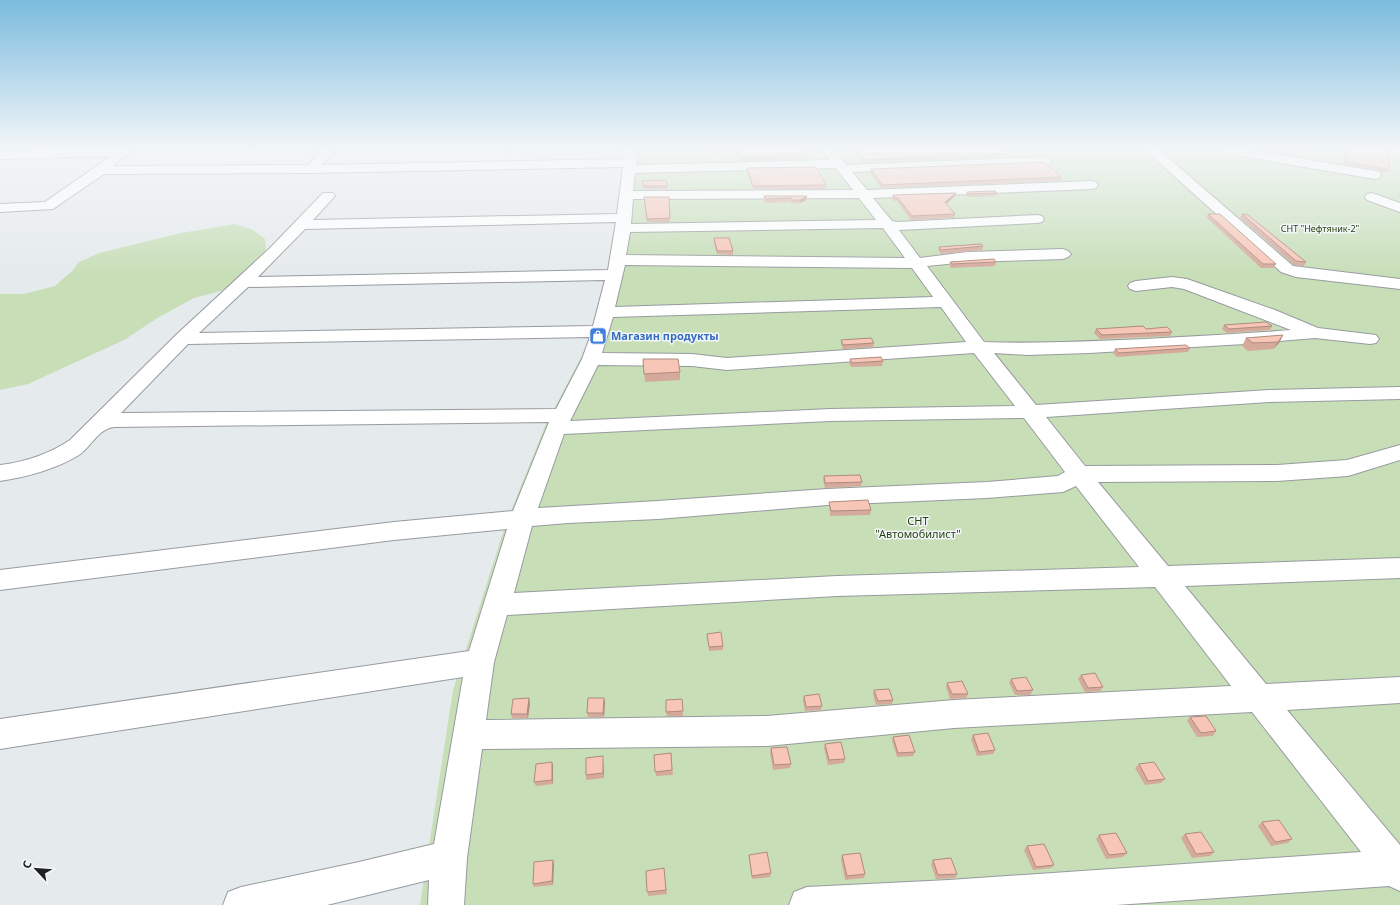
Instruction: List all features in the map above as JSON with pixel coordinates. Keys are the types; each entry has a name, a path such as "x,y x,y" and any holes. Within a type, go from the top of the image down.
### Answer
{"street":[{"path":"0,208 48,206 70,191"},
{"path":"446,905 449,858 480,662 498,605 522,519 558,422 591,359 604,321 618,260 626,194 878,194 943,191"},
{"path":"1198,191 1287,269 1296,272 1400,284"},
{"path":"861,193 887,224 979,347 1078,474 1398,870"},
{"path":"0,474 60,456 77,445 182,339 244,282 302,225 328,196"},
{"path":"1372,197 1400,208"},
{"path":"302,225 623,223 887,224 896,226 1037,218"},
{"path":"618,260 916,263 967,256 1063,254"},
{"path":"244,282 614,275"},
{"path":"1136,286 1172,282 1187,284 1269,314 1315,333"},
{"path":"182,339 604,321 945,302"},
{"path":"591,359 692,360 727,364 979,347 1027,349 1089,347 1245,339 1315,333 1370,339"},
{"path":"100,423 140,419 558,422 830,415 1030,412 1269,396 1400,394"},
{"path":"0,580 394,531 568,514 658,510 827,497 987,490 1063,484 1078,474 1285,473 1348,468 1400,452"},
{"path":"498,605 837,586 1074,580 1400,568"},
{"path":"0,734 480,662"},
{"path":"469,735 767,731 954,714 1400,690"},
{"path":"241,905 359,880 403,868 449,858"},
{"path":"808,905 957,898 1398,870"}],"green space":[{"name":"СНТ \"Автомобилист\"","path":"620,191 1400,191 1400,905 420,905 453,690 505,526 545,426 586,348 608,280"},
{"path":"235,224 253,230 265,239 266,250 261,260 232,288 194,298 159,317 124,340 28,384 0,390 0,294 24,294 55,286 72,271 79,262 99,253 181,233"}],"building":[{"path":"995,191 997,193 968,194 967,192"},
{"path":"956,193 945,202 955,214 912,216 898,198 895,198 893,195"},
{"path":"764,196 807,196 800,200 792,200 791,198 766,199"},
{"path":"644,197 669,197 670,218 647,219"},
{"path":"1208,214 1220,214 1276,264 1263,264"},
{"path":"1242,214 1248,215 1306,262 1296,261"},
{"path":"714,238 729,238 733,251 717,251"},
{"path":"981,244 983,246 941,250 939,247"},
{"path":"994,259 996,262 952,264 950,262"},
{"path":"1266,322 1272,326 1229,329 1224,325"},
{"path":"1143,326 1146,329 1167,327 1172,332 1102,335 1096,329"},
{"path":"1283,335 1278,342 1253,343 1246,338"},
{"path":"871,338 874,343 843,345 841,340"},
{"path":"1186,345 1190,348 1119,353 1115,349"},
{"path":"881,357 883,361 852,363 850,359"},
{"path":"643,359 678,359 680,372 644,374"},
{"path":"860,475 862,482 825,483 824,476"},
{"path":"868,500 871,510 831,511 829,502"},
{"path":"721,632 723,646 709,647 707,634"},
{"path":"1095,673 1103,687 1088,688 1081,675"},
{"path":"1026,677 1033,690 1017,691 1011,679"},
{"path":"962,681 968,694 952,694 947,683"},
{"path":"889,689 893,700 878,701 874,690"},
{"path":"819,694 822,706 806,707 804,696"},
{"path":"529,698 527,714 511,714 513,699"},
{"path":"588,698 604,698 603,713 587,713"},
{"path":"682,699 683,711 666,712 666,700"},
{"path":"1206,716 1216,731 1201,733 1190,717"},
{"path":"988,733 995,750 979,752 973,735"},
{"path":"909,735 915,752 898,753 893,737"},
{"path":"841,742 845,759 829,760 825,744"},
{"path":"787,747 791,764 774,765 771,748"},
{"path":"671,753 672,770 655,772 654,755"},
{"path":"603,756 603,773 586,775 586,758"},
{"path":"552,762 552,780 534,782 536,764"},
{"path":"1154,762 1165,779 1148,781 1139,764"},
{"path":"1279,820 1292,839 1275,842 1262,822"},
{"path":"1201,832 1214,852 1196,854 1185,834"},
{"path":"1116,833 1127,853 1109,855 1099,835"},
{"path":"1044,844 1054,865 1036,867 1027,846"},
{"path":"767,852 771,873 752,876 749,855"},
{"path":"860,853 865,874 847,876 842,855"},
{"path":"951,858 957,874 938,875 933,860"},
{"path":"553,860 552,881 533,884 534,862"},
{"path":"664,868 666,890 647,892 646,871"}],"place":[{"name":"Магазин продукты","path":"598,336"}],"park label":[{"name":"СНТ \"Нефтяник-2\"","path":"1320,229"}]}
